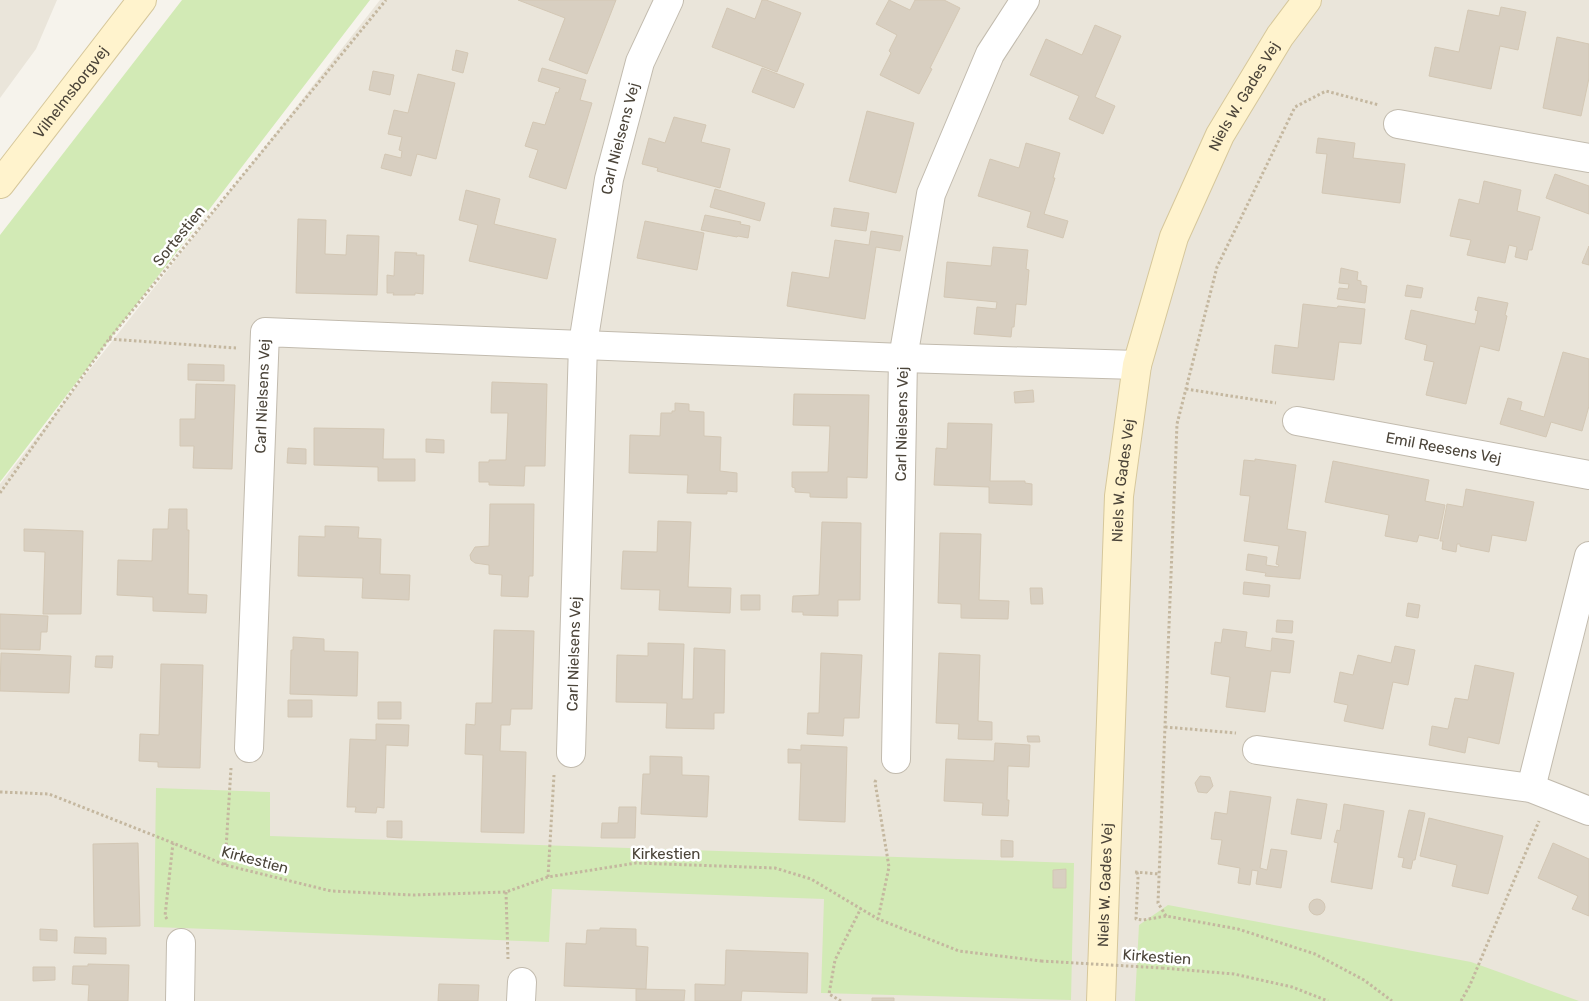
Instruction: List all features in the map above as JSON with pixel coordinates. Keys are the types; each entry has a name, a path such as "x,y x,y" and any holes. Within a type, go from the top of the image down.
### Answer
{"street":[{"name":"Vilhelmsborgvej","path":"0,184 142,0"},
{"name":"Carl Nielsens Vej","path":"571,754 583,344 609,179 640,62 669,0"},
{"name":"Carl Nielsens Vej","path":"896,759 903,358 931,194 990,54 1025,0"},
{"name":"Niels W. Gades Vej","path":"1101,1001 1119,496 1137,365 1174,237 1220,135 1280,36 1308,0"},
{"path":"1398,124 1589,158"},
{"name":"Carl Nielsens Vej","path":"249,748 265,332 903,358 1137,365"},
{"name":"Emil Reesens Vej","path":"1297,421 1589,475"},
{"path":"1540,791 1589,556"},
{"path":"1257,750 1540,791 1589,811"},
{"path":"180,1001 182,943"}],"path":[{"name":"Sortestien","path":"0,493 109,340 386,0"},
{"path":"1166,916 1158,903 1177,424 1217,267 1295,107 1326,91 1388,108 1398,124"},
{"path":"109,340 264,350"},
{"path":"1186,389 1284,404 1297,421"},
{"path":"1164,727 1240,734 1257,750"},
{"path":"225,865 231,758 249,748"},
{"path":"548,877 555,763 571,754"},
{"path":"878,918 889,868 875,782 896,759"},
{"path":"1461,1001 1470,985 1540,791"},
{"name":"Kirkestien","path":"0,792 49,794 225,865 331,891 413,895 506,892 548,877 636,863 774,868 811,879 878,918 959,951 1041,961 1234,974 1292,987 1328,1001"},
{"path":"173,843 165,916 182,943"},
{"path":"1159,874 1139,873 1136,919 1143,920 1166,916 1238,928 1315,954 1364,980 1392,1001"},
{"path":"506,892 508,970 522,991"},
{"path":"841,1001 829,994 835,960 861,908"}],"shaded area":[{"path":"0,0 57,0 36,49 0,98"},
{"path":"380,0 1589,0 1589,1001 0,1001 0,484"}],"green space":[{"path":"182,0 370,0 0,482 0,235"},
{"path":"156,788 270,792 270,836 1074,863 1071,1000 821,993 824,899 552,889 549,942 154,927"},
{"path":"1168,905 1471,962 1579,1001 1135,1001 1139,925"}],"building":[{"path":"518,0 616,0 587,74 549,60 565,18"},
{"path":"762,0 801,13 777,72 712,47 727,8 755,19"},
{"path":"889,0 910,10 915,0 944,0 960,8 919,94 880,75 891,53 889,51 897,35 876,24"},
{"path":"1501,7 1526,12 1518,50 1500,46 1491,89 1429,76 1435,47 1459,52 1468,10 1499,16"},
{"path":"1095,25 1121,36 1095,97 1115,106 1103,134 1069,119 1079,96 1030,75 1046,39 1082,55"},
{"path":"1557,37 1589,44 1589,78 1581,116 1543,108"},
{"path":"456,50 468,53 463,73 452,70"},
{"path":"542,68 586,80 580,100 592,103 566,189 529,177 538,150 525,146 533,122 545,125 556,92 558,93 560,88 538,81"},
{"path":"762,68 804,84 794,108 752,92"},
{"path":"373,71 394,75 390,95 369,90"},
{"path":"418,74 455,83 436,159 417,154 411,176 381,168 385,154 401,158 402,151 399,150 402,137 388,134 394,110 408,113"},
{"path":"867,111 914,123 896,193 849,181"},
{"path":"674,117 706,125 701,142 730,149 720,188 657,171 658,168 642,164 649,138 665,143"},
{"path":"1318,138 1355,143 1353,158 1405,164 1400,203 1322,193 1327,154 1316,153"},
{"path":"1026,143 1060,153 1053,178 1055,178 1044,214 1068,221 1063,238 1027,227 1031,212 978,196 990,159 1019,168"},
{"path":"1555,174 1589,186 1589,214 1546,198"},
{"path":"1484,181 1521,190 1517,211 1540,217 1532,250 1529,250 1527,260 1515,257 1517,247 1509,245 1505,263 1467,255 1471,240 1450,236 1459,199 1479,204"},
{"path":"715,189 765,203 760,221 710,207"},
{"path":"466,190 500,199 494,224 556,239 547,279 469,261 478,225 459,220"},
{"path":"834,208 869,213 866,231 831,226"},
{"path":"705,215 741,222 740,224 750,226 748,238 701,230"},
{"path":"298,219 326,220 325,254 346,255 347,235 379,236 377,295 296,293"},
{"path":"645,221 704,233 697,270 637,258"},
{"path":"871,231 903,236 900,251 876,247 865,319 787,306 792,272 829,278 835,240 869,245"},
{"path":"1589,246 1589,265 1582,263"},
{"path":"993,247 1028,250 1026,269 1029,270 1026,305 1016,304 1011,337 974,334 977,307 996,309 997,302 944,297 947,262 991,266"},
{"path":"395,252 424,255 423,294 393,295 394,293 387,293 387,275 394,276"},
{"path":"1341,268 1358,272 1357,280 1361,281 1361,285 1367,286 1365,303 1337,299 1339,288 1348,289 1349,284 1339,283"},
{"path":"1407,285 1423,288 1421,298 1405,296"},
{"path":"1478,297 1508,303 1499,351 1480,346 1466,404 1426,395 1434,362 1424,360 1427,345 1405,339 1411,310 1475,324 1478,311 1475,310"},
{"path":"1303,304 1365,309 1361,344 1339,342 1334,380 1272,373 1275,345 1298,348"},
{"path":"1563,352 1589,359 1589,406 1582,431 1551,422 1546,437 1500,424 1508,398 1522,402 1520,410 1544,417"},
{"path":"188,364 224,365 224,381 188,380"},
{"path":"492,382 547,384 545,466 525,466 524,486 489,485 489,482 479,482 479,462 506,460 508,413 491,413"},
{"path":"196,384 235,385 232,469 193,468 194,446 180,446 180,419 195,419"},
{"path":"1033,390 1034,402 1015,403 1014,392"},
{"path":"794,394 869,395 867,478 847,477 847,498 810,497 810,493 795,492 795,488 792,487 792,472 828,472 830,426 793,425"},
{"path":"675,403 689,404 689,411 704,412 704,436 721,437 720,471 737,473 737,492 727,491 727,494 687,493 688,475 629,473 630,435 660,436 661,413 672,413 672,411 675,411"},
{"path":"948,423 992,424 990,481 1025,481 1025,483 1032,484 1032,505 989,503 989,487 934,485 936,448 947,449"},
{"path":"314,428 384,429 383,459 415,459 415,481 378,481 378,467 314,465"},
{"path":"426,439 444,440 444,453 426,452"},
{"path":"288,448 306,449 306,464 287,463"},
{"path":"1255,459 1296,465 1287,529 1306,532 1300,579 1265,576 1266,573 1246,570 1248,554 1267,557 1266,565 1278,567 1279,565 1276,564 1279,546 1244,541 1250,496 1240,495 1244,460 1255,461"},
{"path":"1333,461 1429,480 1425,501 1445,505 1438,539 1419,535 1417,542 1385,536 1389,515 1325,502"},
{"path":"1466,489 1534,502 1526,541 1492,535 1489,552 1460,546 1460,544 1457,544 1456,552 1442,549 1443,541 1440,541 1447,504 1463,507"},
{"path":"490,504 534,504 533,576 529,576 528,597 501,596 502,575 489,574 489,565 475,563 471,560 470,555 475,547 489,546"},
{"path":"169,509 187,509 187,530 189,530 188,594 207,595 206,613 153,611 153,597 117,595 118,560 152,561 153,529 168,529"},
{"path":"658,521 691,522 688,587 731,588 730,613 659,610 660,590 621,589 623,551 657,552"},
{"path":"822,522 861,523 860,600 838,600 838,616 803,615 803,612 792,612 793,596 819,595"},
{"path":"325,526 359,527 358,538 381,539 380,574 410,575 409,600 362,598 363,578 298,576 299,536 325,537"},
{"path":"24,529 83,531 81,614 43,614 45,552 24,551"},
{"path":"940,533 981,534 979,600 1009,601 1008,619 961,618 961,604 938,603"},
{"path":"1244,582 1270,585 1269,597 1243,594"},
{"path":"1030,588 1042,588 1043,604 1031,604"},
{"path":"741,595 760,595 760,610 741,610"},
{"path":"1408,603 1420,605 1418,618 1406,616"},
{"path":"0,614 48,616 47,632 41,632 40,650 0,649"},
{"path":"1277,620 1293,621 1292,633 1276,632"},
{"path":"1223,629 1247,632 1245,647 1271,651 1272,638 1294,641 1290,673 1271,671 1265,712 1226,707 1230,677 1211,674 1215,642 1221,643"},
{"path":"494,630 534,631 532,709 511,709 510,725 501,725 500,751 526,752 524,833 481,832 483,755 465,754 466,724 475,725 476,703 492,703"},
{"path":"293,637 324,639 324,651 358,652 357,696 290,694"},
{"path":"648,643 684,644 682,699 693,699 694,648 725,650 724,713 714,713 714,729 666,728 667,703 616,702 617,655 648,656"},
{"path":"1395,646 1415,650 1408,685 1393,682 1383,729 1344,721 1348,705 1334,702 1340,672 1353,675 1358,655 1391,663"},
{"path":"1,653 71,656 69,693 0,691"},
{"path":"821,653 862,655 859,718 844,718 843,736 807,734 808,713 819,713"},
{"path":"939,653 980,655 978,721 992,722 992,740 958,739 959,724 936,723"},
{"path":"96,656 113,656 112,668 95,667"},
{"path":"161,664 203,665 200,768 158,767 158,762 139,761 140,734 159,735"},
{"path":"1475,665 1514,673 1499,744 1468,737 1465,753 1429,745 1432,726 1448,729 1455,698 1468,700"},
{"path":"288,700 312,700 312,717 288,717"},
{"path":"378,702 401,702 401,719 378,719"},
{"path":"376,724 409,725 408,746 386,745 384,808 377,807 376,813 355,812 356,807 347,807 350,739 376,740"},
{"path":"1027,736 1039,736 1040,742 1028,742"},
{"path":"995,743 1030,745 1029,767 1008,766 1008,816 982,815 983,803 944,801 946,759 994,761"},
{"path":"801,745 847,747 845,822 799,820 801,763 788,763 788,749 801,750"},
{"path":"650,756 682,757 682,775 709,776 707,817 641,814 643,774 650,774"},
{"path":"1200,776 1210,777 1213,786 1207,793 1198,792 1195,783"},
{"path":"1230,791 1271,797 1260,868 1267,870 1271,849 1287,851 1281,888 1256,884 1258,871 1252,870 1250,885 1238,883 1240,868 1218,864 1222,840 1211,839 1215,812 1227,814"},
{"path":"1297,799 1327,804 1321,839 1291,834"},
{"path":"1344,804 1384,811 1372,889 1331,882 1338,843 1334,842 1337,830 1340,831"},
{"path":"619,807 636,807 635,838 601,838 602,823 618,823"},
{"path":"1409,810 1425,813 1415,860 1413,860 1411,869 1402,867 1404,858 1398,857"},
{"path":"1429,818 1503,836 1488,894 1452,886 1457,865 1420,856"},
{"path":"387,821 402,821 402,838 387,837"},
{"path":"1001,840 1013,841 1013,857 1001,857"},
{"path":"138,843 140,926 94,927 93,844"},
{"path":"1553,843 1589,859 1589,916 1572,909 1578,896 1538,878"},
{"path":"1066,869 1066,888 1053,888 1053,870"},
{"path":"1317,899 1325,907 1317,915 1309,907"},
{"path":"600,928 636,929 636,946 648,947 646,989 564,986 566,943 586,944 587,930 600,930"},
{"path":"40,929 57,930 57,941 40,940"},
{"path":"75,937 106,938 106,954 74,953"},
{"path":"726,950 808,953 807,993 742,991 741,1001 695,1001 695,984 725,985"},
{"path":"88,964 129,965 128,1001 88,1001 89,985 72,984 73,966 88,966"},
{"path":"33,967 55,967 55,980 33,981"},
{"path":"439,984 479,985 478,1001 438,1001"},
{"path":"636,989 685,990 684,1001 636,1001"},
{"path":"872,998 894,998 894,1001 872,1001"}]}
